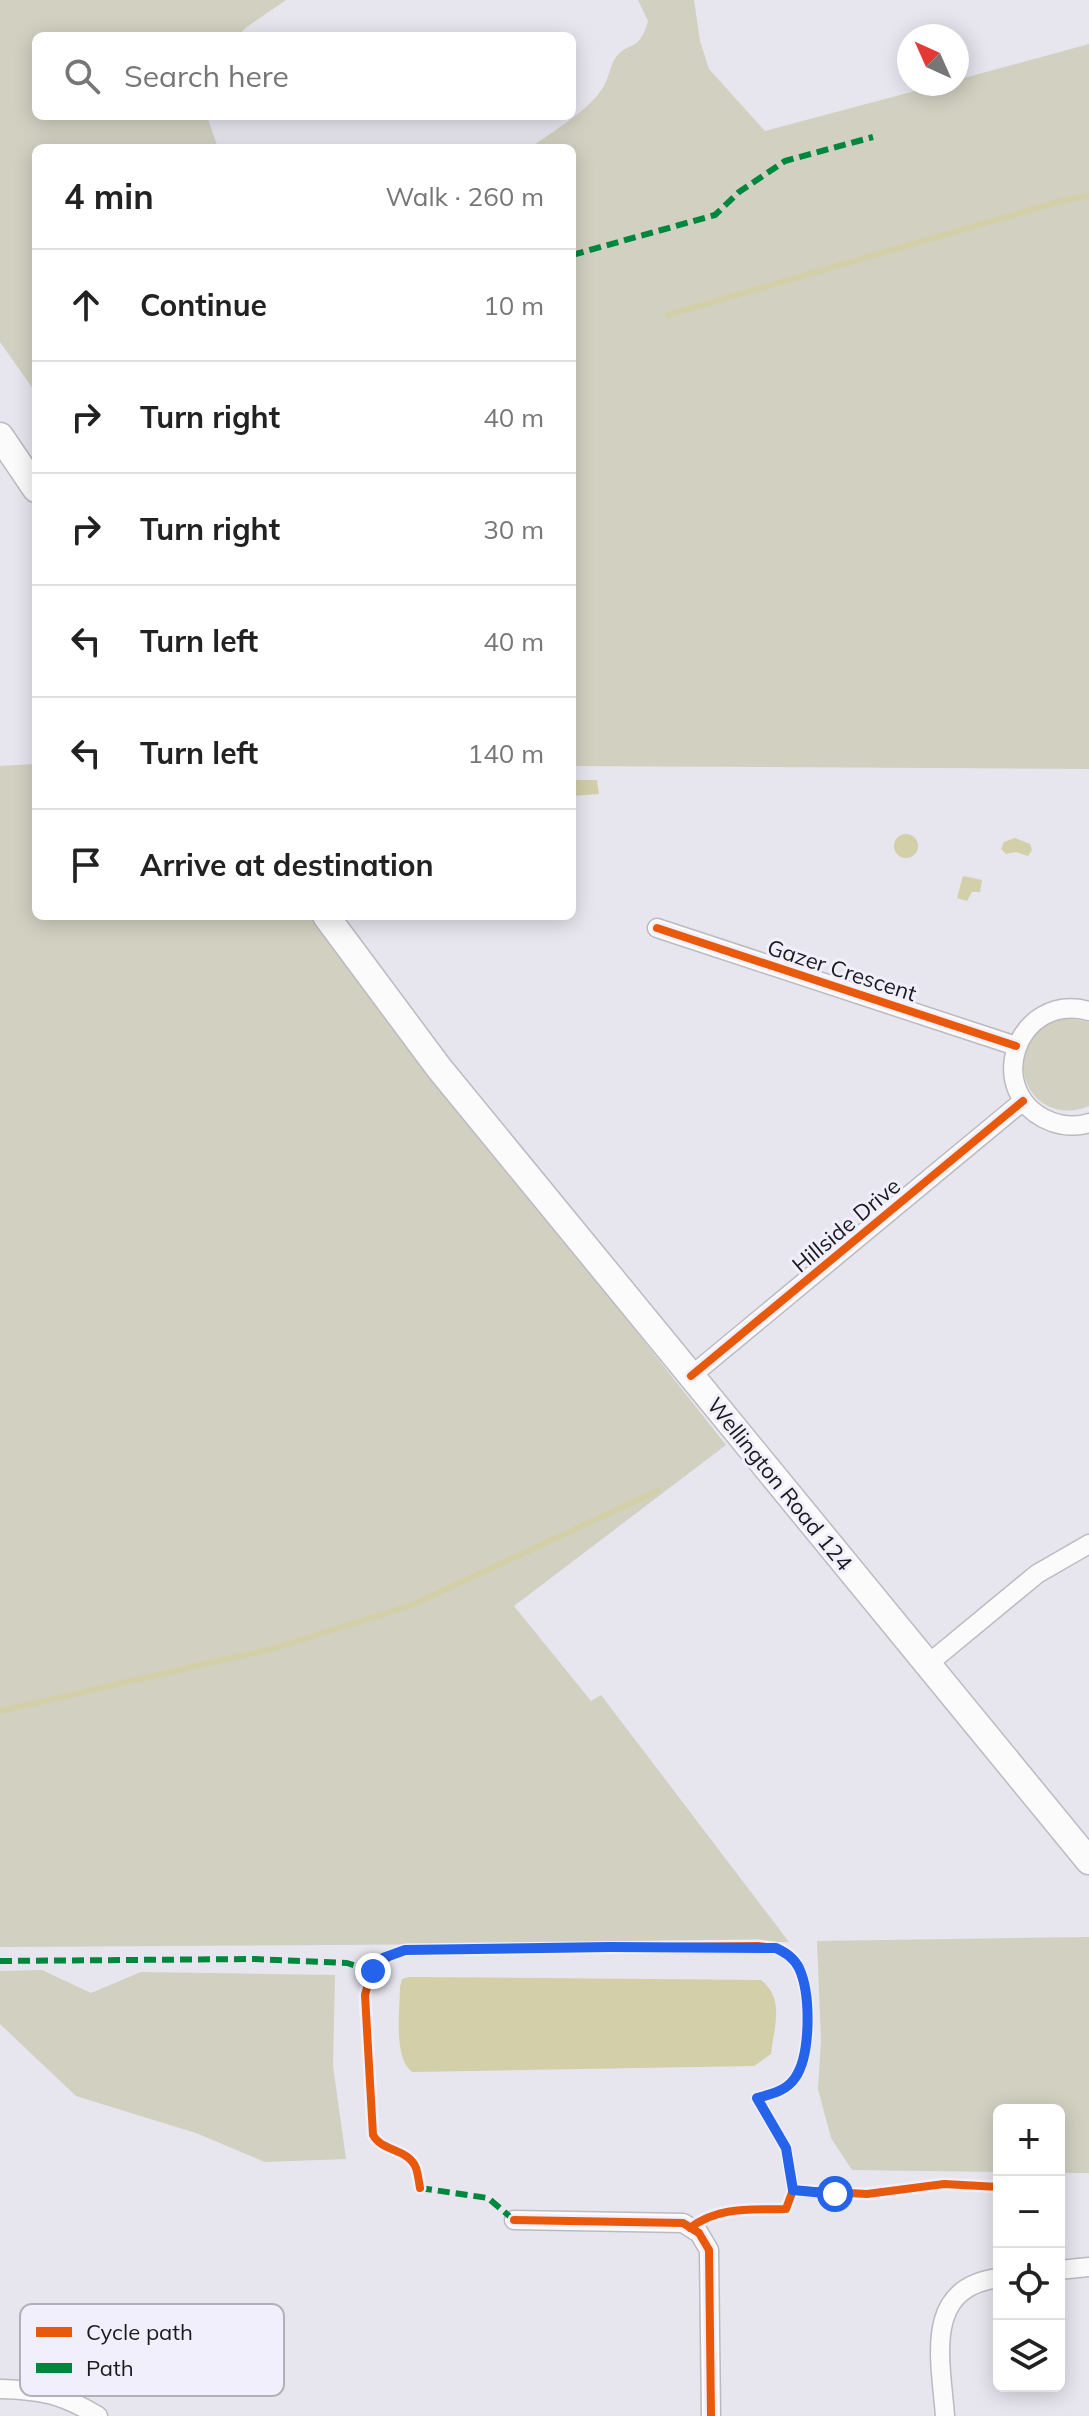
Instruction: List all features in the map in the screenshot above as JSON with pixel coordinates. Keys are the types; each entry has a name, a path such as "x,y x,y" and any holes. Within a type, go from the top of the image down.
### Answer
{"main road":[{"path":"0,436 32,483"},
{"name":"Wellington Road 124","path":"329,920 439,1068 1089,1861"}],"street":[{"name":"Gazer Crescent","path":"657,928 1016,1046"},
{"path":"1089,1011 1058,1009 1040,1017 1025,1030 1016,1046 1013,1075 1023,1101 1040,1117 1061,1125 1089,1123"},
{"name":"Hillside Drive","path":"691,1376 1023,1101"},
{"path":"928,1664 1037,1574 1089,1544"},
{"path":"514,2220 683,2223 699,2233 709,2250 711,2416"},
{"path":"1065,2269 1089,2267"},
{"path":"945,2416 940,2346 943,2316 960,2292 993,2278"},
{"path":"0,2389 20,2390"},
{"path":"56,2396 98,2416"}],"shaded area":[{"path":"0,0 286,0 241,32 32,32 32,120 208,120 217,144 32,144 32,387 0,342"},
{"path":"638,0 694,0 700,41 709,69 765,131 897,96 969,96 969,77 1089,44 1089,769 576,766 576,144 536,144 570,120 576,120 576,115 604,86 616,57 637,42 648,21"},
{"path":"32,764 32,920 311,920 726,1445 514,1606 591,1701 601,1695 789,1942 0,1947 0,766"},
{"path":"576,780 597,780 599,794 576,796"},
{"path":"906,834 914,838 918,846 914,854 906,858 898,854 894,846 898,838"},
{"path":"1015,838 1030,844 1032,850 1028,856 1016,852 1006,854 1001,849 1004,842"},
{"path":"963,876 982,880 980,892 972,892 967,901 957,898"},
{"path":"1062,1017 1089,1022 1089,1106 1067,1111 1048,1106 1034,1095 1026,1080 1023,1062 1028,1044 1040,1028"},
{"path":"1089,1937 1089,2173 1065,2173 1065,2104 993,2104 993,2172 852,2170 831,2138 818,2089 821,2041 817,1941"},
{"path":"42,1970 91,1993 141,1972 335,1975 333,2066 346,2159 265,2162 196,2133 76,2096 0,2024 0,1971"},
{"path":"402,1979 761,1980 776,2004 771,2054 754,2066 412,2072 402,2056 399,2032 400,1987"}],"waterway":[{"path":"668,315 1061,201 1089,196"},
{"path":"0,1711 275,1648 412,1605 657,1491"}],"marked path":[{"path":"576,254 715,215 739,192 785,161 873,137"},
{"path":"0,1961 255,1959 347,1963 373,1971"},
{"path":"420,2188 488,2198 514,2220"}],"cycle path":[{"path":"657,928 1016,1046"},
{"path":"691,1376 1023,1101"},
{"path":"420,2188 417,2170 412,2162 401,2153 382,2145 373,2135 365,1995 370,1978 383,1961 405,1950 758,1946 788,1954 796,1964 806,1996 807,2033 801,2067 787,2086 757,2098 786,2148 793,2190"},
{"path":"690,2228 724,2213 786,2209 793,2190 867,2194 944,2184 993,2187"},
{"path":"514,2220 683,2223 699,2233 709,2250 711,2416"}],"route":[{"path":"373,1971 383,1958 405,1950 776,1948 788,1954 798,1965 805,1984 805,2050 801,2068 793,2081 782,2090 757,2098 786,2148 793,2190 835,2194"}]}
